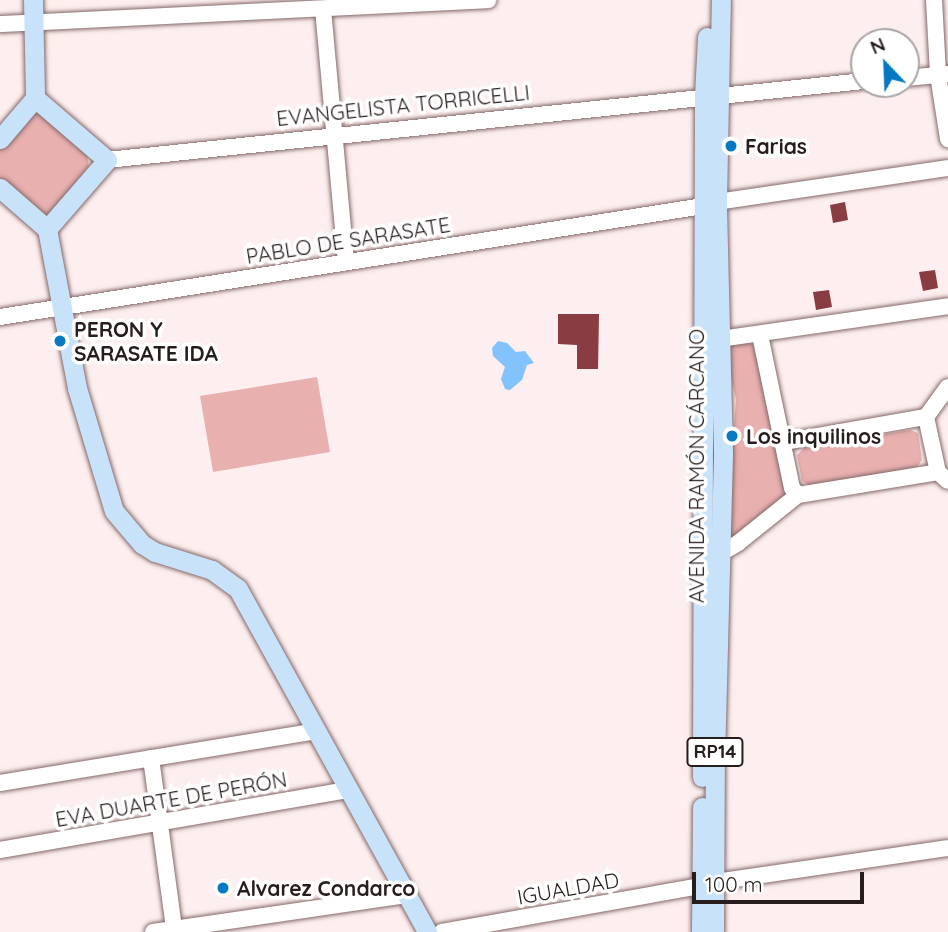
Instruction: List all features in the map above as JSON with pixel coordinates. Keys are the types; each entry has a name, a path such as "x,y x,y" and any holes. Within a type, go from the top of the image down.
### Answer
{"main road":[{"path":"0,139 36,99 33,0"},
{"name":"AVENIDA RAMÓN CÁRCANO","path":"708,884 715,737 712,553 704,442 710,204 709,0"},
{"name":"AVENIDA RAMÓN CÁRCANO","path":"711,95 722,0"},
{"path":"36,99 107,160 47,229"},
{"path":"0,188 47,229 77,388 114,511 132,536 148,548 212,570 238,589 427,932"},
{"name":"AVENIDA RAMÓN CÁRCANO","path":"710,204 720,340 723,453 702,662 708,884 714,932"},
{"name":"RP14","path":"701,932 708,884"}],"street":[{"path":"0,23 323,9 378,3 488,0"},
{"path":"934,0 948,139"},
{"path":"323,9 332,135 346,261"},
{"path":"920,76 943,74"},
{"name":"EVANGELISTA TORRICELLI","path":"107,160 711,95 850,83"},
{"name":"PABLO DE SARASATE","path":"0,317 948,168"},
{"path":"720,340 948,306"},
{"path":"760,335 793,488 798,495"},
{"path":"784,442 926,417 948,387"},
{"path":"712,553 798,495 943,477 926,417"},
{"path":"0,783 318,731"},
{"path":"151,758 174,929"},
{"name":"EVA DUARTE DE PERÓN","path":"0,850 349,790"},
{"name":"IGUALDAD","path":"442,932 708,884 948,848"},
{"path":"152,932 406,895"}],"shaded area":[{"path":"41,113 87,155 89,166 51,216 43,218 0,180 0,149 29,115"},
{"path":"748,343 754,345 786,493 785,501 732,539 727,527 736,399 730,374 730,346"},
{"path":"317,377 330,452 213,472 200,396"},
{"path":"910,430 918,433 922,460 917,467 810,486 802,481 797,455 804,448"}],"water":[{"path":"498,341 507,343 516,352 525,351 534,363 527,365 522,380 510,390 505,389 501,379 505,367 493,356 492,348"}],"building":[{"path":"845,202 848,220 833,223 830,205"},
{"path":"935,270 938,288 923,291 919,272"},
{"path":"829,290 832,307 816,310 813,292"},
{"path":"558,314 599,314 598,369 577,369 577,345 558,344"}],"place":[{"name":"Farias","path":"731,146"},
{"name":"PERON Y SARASATE IDA","path":"60,341"},
{"name":"Los inquilinos","path":"732,436"},
{"name":"Alvarez Condarco","path":"223,888"}]}
